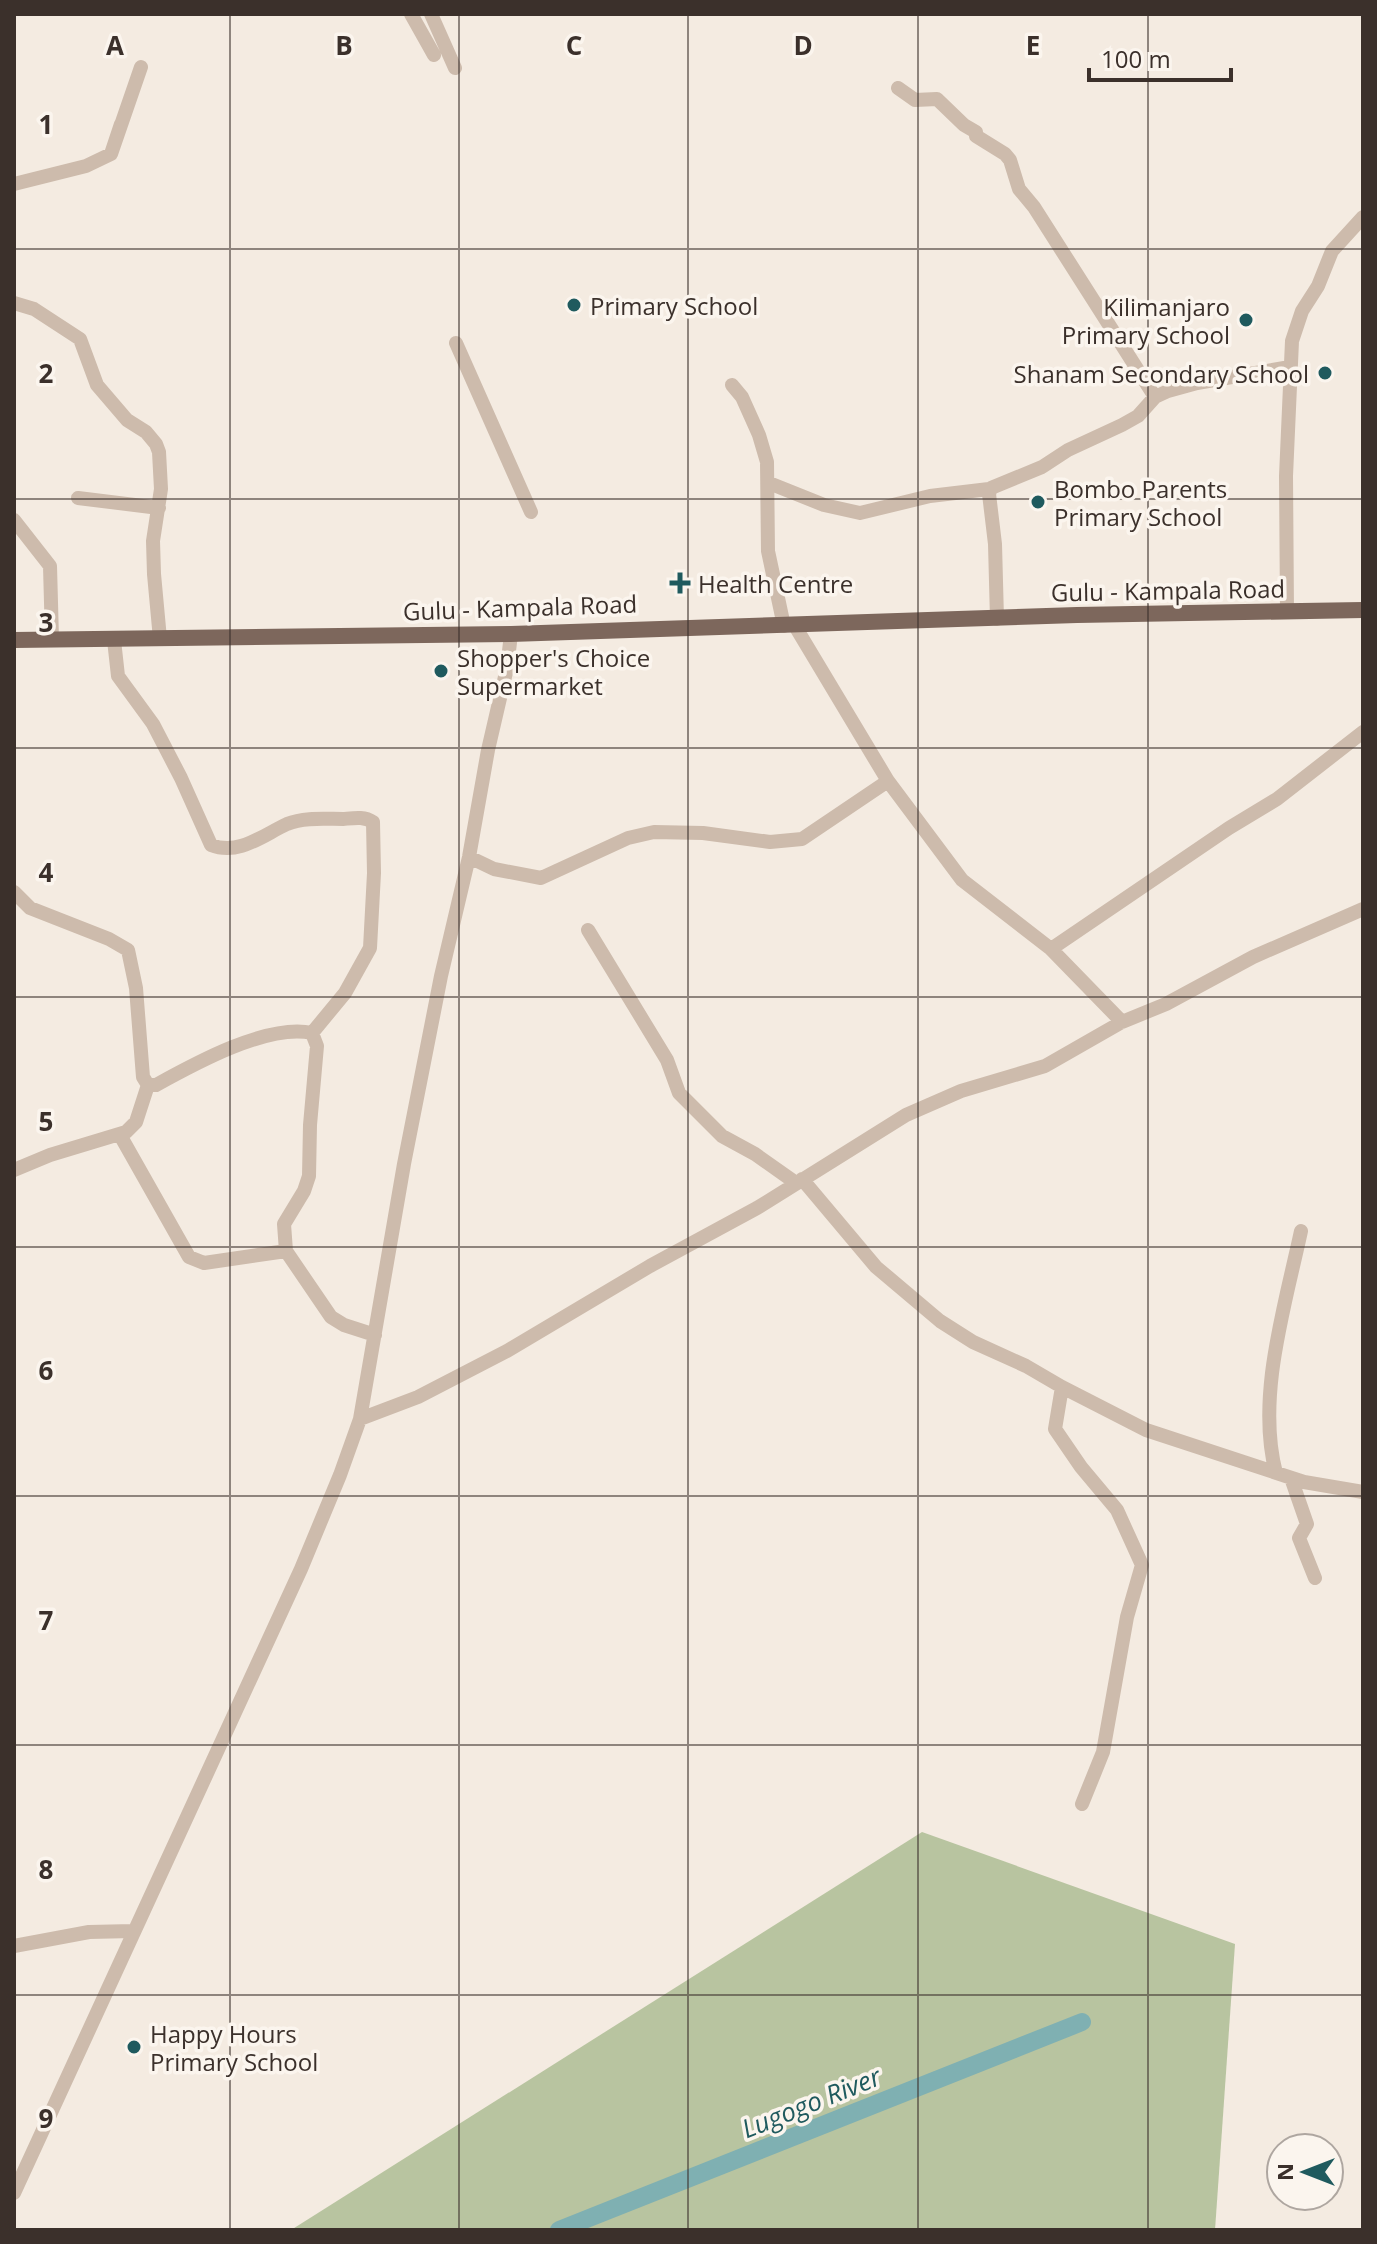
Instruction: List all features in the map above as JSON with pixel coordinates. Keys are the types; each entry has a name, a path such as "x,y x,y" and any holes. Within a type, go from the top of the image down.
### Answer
{"main road":[{"name":"Gulu - Kampala Road","path":"14,640 511,634 649,627 1363,610"}],"street":[{"path":"411,14 434,55"},
{"path":"431,14 455,68"},
{"path":"14,184 86,166 111,154 141,67"},
{"path":"898,88 915,100 937,99 964,125 976,132 976,136 1010,160 1019,189 1087,288 1155,397"},
{"path":"111,154 121,124"},
{"path":"1287,611 1286,476 1292,341 1302,311 1318,286 1332,251 1363,217"},
{"path":"14,303 34,309 80,339 97,385 127,420 146,432 156,444 160,461 159,508 153,555 160,639"},
{"path":"456,343 531,512"},
{"path":"769,483 824,505 860,513 930,496 989,489 1042,467 1068,450 1122,425 1138,416 1155,397 1181,386 1290,367"},
{"path":"732,385 742,397 767,462 768,551 789,626 888,781 962,880 1051,949 1122,1022"},
{"path":"989,489 997,619"},
{"path":"78,498 159,508"},
{"path":"14,520 50,566 52,639"},
{"path":"14,2193 301,1569 360,1419 404,1164 441,976 469,857 511,634"},
{"path":"114,640 118,676 153,724 188,791 211,845 226,848 243,845 288,824 303,821 360,818 373,822 370,948 345,993 312,1033"},
{"path":"1051,949 1277,799 1363,732"},
{"path":"469,857 494,869 541,878 628,838 654,832 703,833 770,842 802,839 888,781"},
{"path":"14,892 30,908 109,939 128,950 136,988 143,1077 148,1085 131,1129 14,1170"},
{"path":"360,1419 418,1397 507,1351 650,1266 757,1208 931,1102 1045,1066 1122,1022 1166,1004 1253,957 1363,909"},
{"path":"588,930 658,1045 679,1093 722,1136 799,1181 876,1267 940,1321 973,1342 1026,1366 1146,1430 1284,1475 1363,1492"},
{"path":"148,1085 156,1085 227,1049 293,1031 312,1033"},
{"path":"312,1033 317,1046 309,1176 304,1191 284,1224 286,1251 331,1317 344,1325 375,1335"},
{"path":"120,1135 189,1257 204,1263 286,1251"},
{"path":"1301,1231 1276,1345 1270,1450 1307,1524 1299,1538 1315,1578"},
{"path":"1062,1387 1055,1429 1081,1467 1117,1510 1142,1565 1127,1617 1103,1752 1082,1804"},
{"path":"14,1946 89,1932 133,1931"}],"green space":[{"path":"922,1832 1235,1944 1215,2230 291,2230"}],"waterway":[{"name":"Lugogo River","path":"559,2230 1082,2022"}],"place":[{"name":"Primary School","path":"574,305"},
{"name":"Kilimanjaro Primary School","path":"1246,320"},
{"name":"Shanam Secondary School","path":"1325,373"},
{"name":"Bombo Parents Primary School","path":"1038,502"},
{"name":"Health Centre","path":"680,583"},
{"name":"Shopper's Choice Supermarket","path":"441,671"},
{"name":"Happy Hours Primary School","path":"134,2047"}]}
